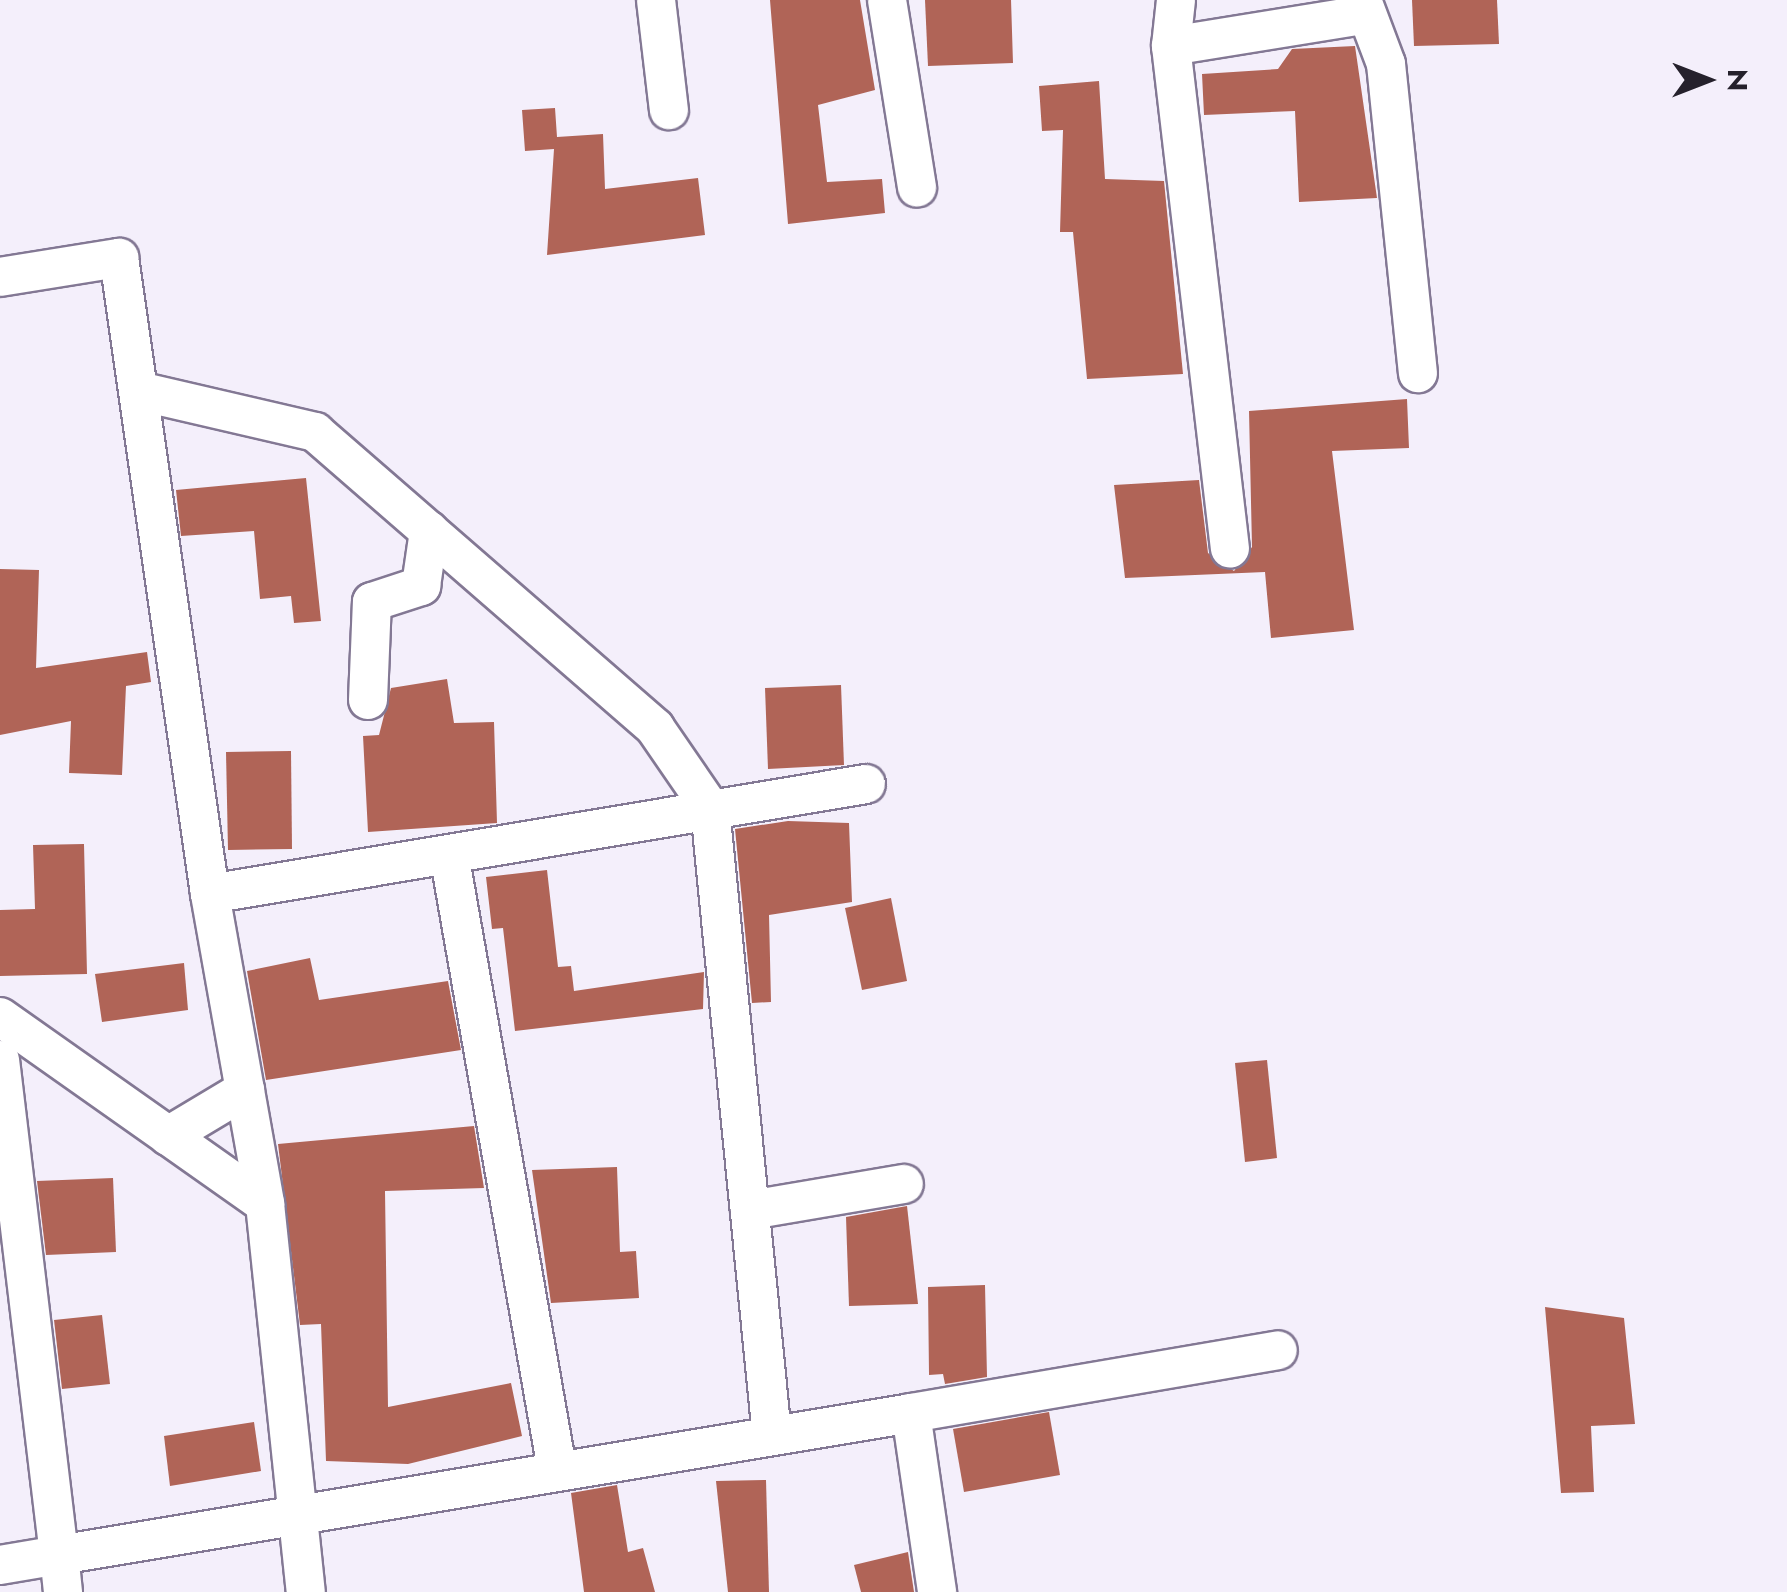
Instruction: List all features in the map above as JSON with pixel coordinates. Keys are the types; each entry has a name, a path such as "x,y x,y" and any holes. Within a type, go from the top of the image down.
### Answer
{"street":[{"path":"656,0 669,110"},
{"path":"887,0 917,188"},
{"path":"1176,0 1171,46 1230,549"},
{"path":"1171,46 1362,8 1386,64 1418,373"},
{"path":"0,277 119,258 210,894 266,1204 306,1592"},
{"path":"139,391 315,432 655,728 710,808 772,1436"},
{"path":"368,700 372,602 422,586 430,532"},
{"path":"210,894 866,784"},
{"path":"449,854 556,1468"},
{"path":"0,1017 266,1204"},
{"path":"0,1060 10,1270 64,1592"},
{"path":"168,1136 244,1090"},
{"path":"750,1210 904,1184"},
{"path":"0,1565 556,1468 911,1414 1278,1350"},
{"path":"911,1414 937,1592"}],"building":[{"path":"770,0 860,0 875,90 818,105 827,182 882,179 885,213 788,224"},
{"path":"925,0 1011,0 1013,63 928,66"},
{"path":"1412,0 1497,0 1499,44 1414,46"},
{"path":"1355,46 1377,198 1299,202 1295,111 1204,115 1202,74 1278,69 1292,49"},
{"path":"1099,81 1105,179 1164,181 1183,374 1087,379 1073,232 1060,232 1063,130 1042,131 1039,86"},
{"path":"555,108 557,137 603,134 605,189 698,178 705,235 547,255 554,149 525,151 522,110"},
{"path":"1407,399 1409,448 1332,451 1354,630 1271,638 1265,572 1125,578 1114,485 1199,480 1208,553 1234,571 1252,547 1249,411"},
{"path":"306,478 321,621 294,623 291,596 260,599 254,531 181,536 176,490"},
{"path":"0,569 39,570 36,668 147,652 151,682 126,686 122,775 69,773 71,721 0,735"},
{"path":"447,679 454,723 494,722 497,823 368,832 363,736 379,735 391,688"},
{"path":"841,685 844,765 768,769 765,688"},
{"path":"291,751 292,849 228,850 226,752"},
{"path":"788,821 849,823 852,902 769,915 771,1002 752,1003 735,829"},
{"path":"84,844 87,974 0,976 0,910 35,909 33,845"},
{"path":"547,870 558,967 571,966 574,991 704,972 703,1009 515,1031 503,928 492,929 486,877"},
{"path":"891,898 907,981 862,990 845,908"},
{"path":"310,958 319,1000 448,981 461,1050 266,1080 247,971"},
{"path":"184,963 188,1010 102,1022 95,974"},
{"path":"1267,1060 1277,1158 1245,1162 1235,1063"},
{"path":"474,1126 484,1188 385,1191 388,1407 511,1383 522,1436 408,1464 326,1461 321,1324 300,1325 278,1144"},
{"path":"617,1167 620,1252 636,1251 639,1298 551,1303 532,1170"},
{"path":"113,1178 116,1252 46,1255 37,1181"},
{"path":"907,1206 918,1304 849,1306 846,1217"},
{"path":"985,1285 987,1377 945,1384 943,1374 929,1375 928,1287"},
{"path":"1545,1307 1624,1318 1635,1424 1591,1426 1594,1492 1561,1493"},
{"path":"102,1315 110,1384 62,1389 54,1320"},
{"path":"1049,1412 1060,1475 964,1492 953,1429"},
{"path":"254,1422 261,1471 170,1486 164,1436"},
{"path":"766,1480 769,1592 728,1592 716,1481"},
{"path":"617,1485 628,1552 643,1548 655,1592 584,1592 571,1493"},
{"path":"908,1552 914,1592 861,1592 854,1565"}]}
